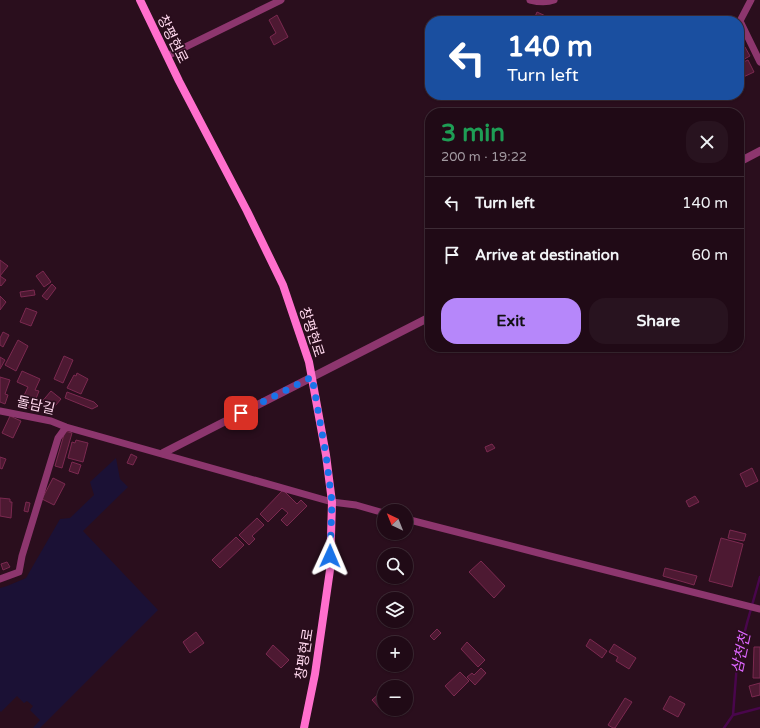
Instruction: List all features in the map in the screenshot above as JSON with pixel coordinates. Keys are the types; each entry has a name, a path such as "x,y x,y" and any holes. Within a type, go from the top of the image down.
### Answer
{"main road":[{"name":"창평현로","path":"140,0 283,285 309,362 326,455 332,502 330,570 315,674 304,728"}],"street":[{"path":"167,56 281,0"},
{"path":"530,0 540,2 554,0"},
{"path":"743,16 751,0"},
{"path":"744,29 760,62"},
{"path":"744,159 760,151"},
{"path":"163,453 425,320"},
{"name":"돌담길","path":"0,411 51,421 66,427 163,453 332,502 356,505 377,511"},
{"path":"0,579 19,572 22,556 58,438 66,427"},
{"path":"413,521 759,609"}],"shaded area":[{"path":"116,458 120,479 128,487 83,531 158,610 40,728 33,728 40,720 30,710 33,706 27,701 24,703 17,696 1,712 0,711 0,588 26,578 60,519 70,518 94,495 90,482"}],"building":[{"path":"537,12 546,16 535,16"},
{"path":"277,15 288,37 274,45 270,37 276,33 269,20"},
{"path":"744,48 750,56 744,59"},
{"path":"748,60 754,72 744,77 744,62"},
{"path":"0,260 8,266 0,276"},
{"path":"43,271 51,282 44,287 36,276"},
{"path":"0,276 6,280 1,286 0,285"},
{"path":"52,284 56,288 47,300 42,296"},
{"path":"34,290 35,295 21,297 20,292"},
{"path":"0,296 6,302 0,310"},
{"path":"26,308 37,312 31,326 20,322"},
{"path":"3,332 9,335 3,347 0,345 0,338"},
{"path":"18,340 28,346 16,371 5,365"},
{"path":"64,356 73,360 63,383 54,379"},
{"path":"0,357 5,360 0,369"},
{"path":"22,371 40,379 35,390 39,391 32,409 20,404 28,387 17,382"},
{"path":"77,373 88,379 81,394 67,388 74,375 76,376"},
{"path":"0,377 10,380 5,394 8,395 5,404 0,402"},
{"path":"51,391 61,399 50,412 40,404"},
{"path":"67,392 94,402 98,406 92,409 65,398"},
{"path":"10,416 21,421 13,438 2,433"},
{"path":"65,431 72,433 62,468 55,466"},
{"path":"76,440 88,443 83,462 68,458 72,442 75,443"},
{"path":"492,444 495,448 487,452 485,447"},
{"path":"131,454 137,457 133,465 127,463"},
{"path":"0,457 6,459 2,469 0,468"},
{"path":"72,462 81,465 78,474 69,471"},
{"path":"752,468 758,481 746,487 740,474"},
{"path":"53,478 65,484 54,505 42,499"},
{"path":"283,490 297,504 301,500 307,506 287,526 281,520 288,513 282,508 268,522 260,514"},
{"path":"695,496 699,502 689,507 686,501"},
{"path":"0,498 10,499 10,502 12,502 11,518 0,516"},
{"path":"26,502 30,503 28,512 24,511"},
{"path":"257,518 264,525 252,536 255,539 249,545 239,535"},
{"path":"730,530 746,534 744,541 728,538"},
{"path":"236,537 244,545 220,568 212,560"},
{"path":"721,538 743,544 732,587 709,581"},
{"path":"481,561 505,586 494,598 469,572"},
{"path":"7,562 10,567 3,570 1,564"},
{"path":"665,568 697,576 694,585 663,576"},
{"path":"437,629 441,633 434,640 430,636"},
{"path":"196,632 204,643 190,653 183,642"},
{"path":"590,639 607,651 602,658 586,646"},
{"path":"467,642 485,660 478,667 461,649"},
{"path":"614,644 636,658 629,669 616,661 618,657 609,652"},
{"path":"273,645 289,660 281,668 266,654"},
{"path":"754,647 760,647 760,678 753,678"},
{"path":"481,668 486,673 475,685 467,677 472,673 474,675"},
{"path":"460,672 469,681 454,696 445,686"},
{"path":"760,683 760,695 752,697 749,686"},
{"path":"377,695 377,706 372,700"},
{"path":"670,696 685,704 678,717 663,709"},
{"path":"625,698 632,702 615,728 613,728 608,725"}],"waterway":[{"name":"삼천천","path":"724,728 733,715 737,663 760,577"},
{"path":"733,715 760,708"}],"route":[{"path":"241,413 312,377 326,455 332,502 330,556"}]}
